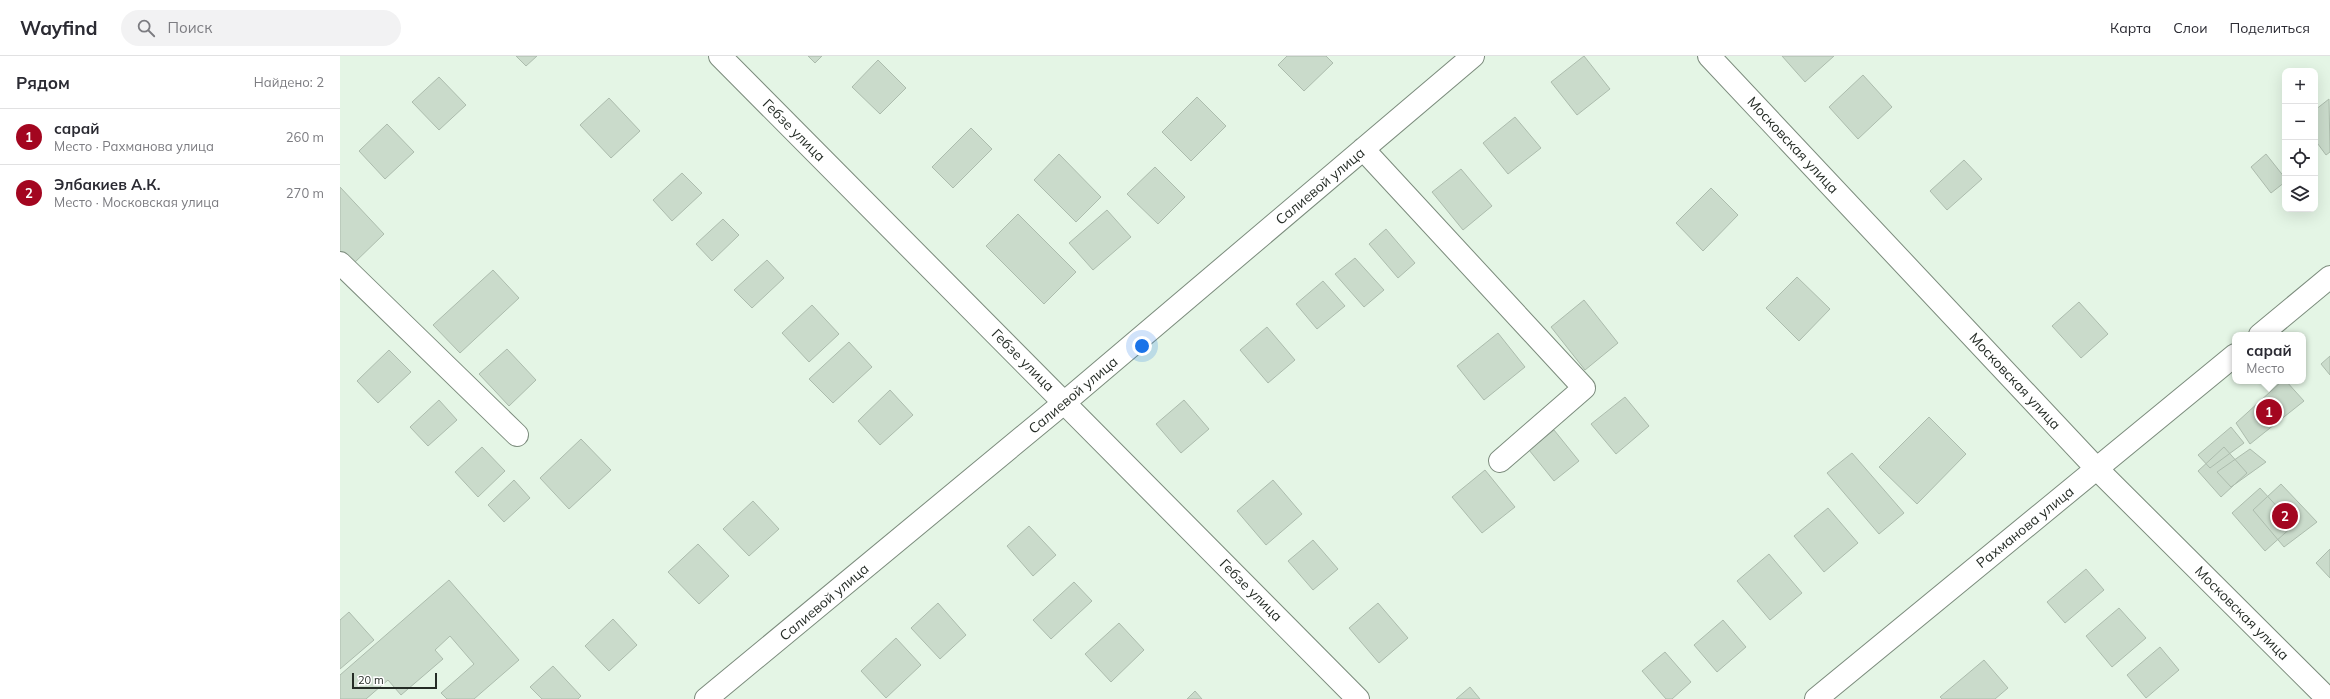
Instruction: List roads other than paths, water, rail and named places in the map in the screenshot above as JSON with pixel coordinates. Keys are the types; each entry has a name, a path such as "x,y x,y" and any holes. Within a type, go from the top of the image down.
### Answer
{"street":[{"name":"Гебзе улица","path":"720,56 1065,402 1358,699"},
{"name":"Салиевой улица","path":"706,699 1065,402 1473,56"},
{"name":"Московская улица","path":"1709,56 2097,469 2328,699"},
{"path":"1363,149 1584,388 1500,461"},
{"path":"340,263 517,436"},
{"path":"2264,332 2330,277"},
{"name":"Рахманова улица","path":"1821,697 2232,357"}],"place":[{"name":"сарай","path":"2269,412"},
{"name":"Элбакиев А.К.","path":"2285,516"}]}
